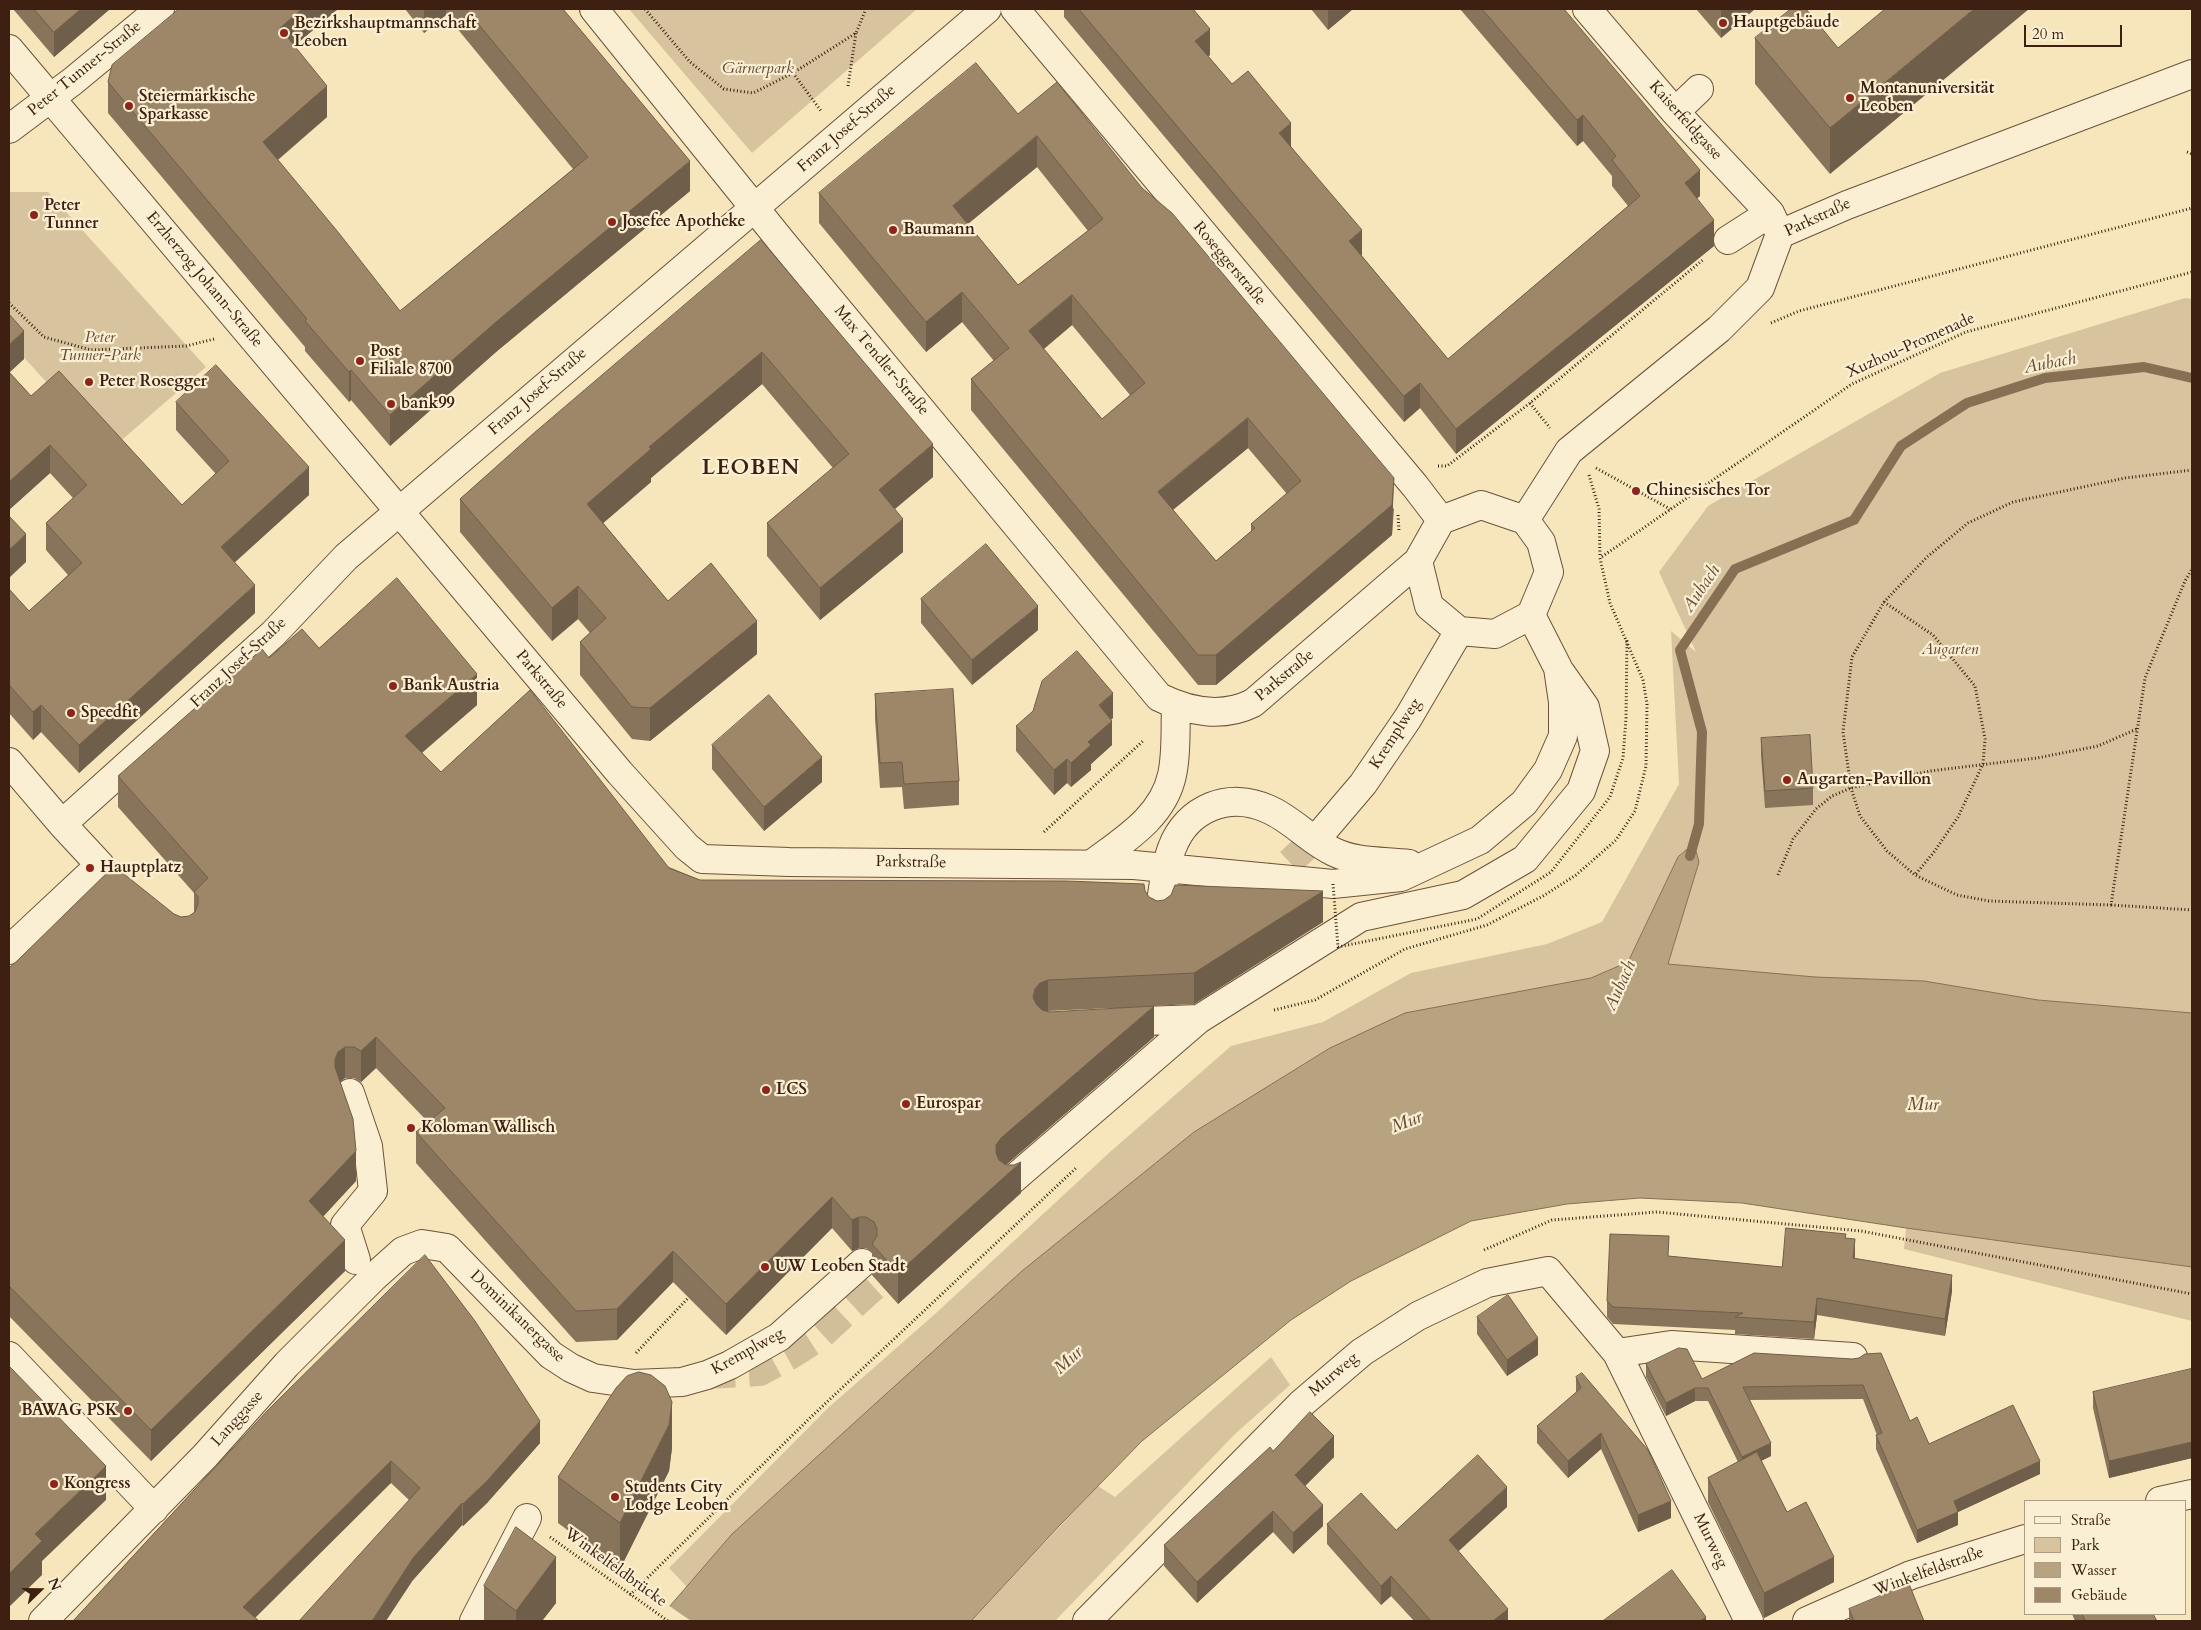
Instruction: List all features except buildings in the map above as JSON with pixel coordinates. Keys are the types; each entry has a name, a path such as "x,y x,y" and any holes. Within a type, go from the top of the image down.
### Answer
{"street":[{"name":"Peter Tunner-Straße","path":"9,129 160,9"},
{"name":"Max Tendler-Straße","path":"594,9 1159,697 1176,706"},
{"name":"Franz Josef-Straße","path":"62,824 273,634 356,548 987,9"},
{"name":"Roseggerstraße","path":"1015,9 1415,486 1441,520"},
{"name":"Kaiserfeldgasse","path":"1587,9 1675,112 1775,223"},
{"name":"Erzherzog Johann-Straße","path":"9,49 400,510"},
{"name":"Parkstraße","path":"1525,520 1569,451 1719,328 1760,288 1775,223 1847,204 2192,74"},
{"path":"1675,112 1700,89"},
{"path":"1728,240 1775,223"},
{"path":"1418,561 1429,606 1459,631 1495,634 1531,615 1549,572 1541,542 1525,520 1481,505 1441,520"},
{"name":"Parkstraße","path":"400,510 620,773 687,847 702,859 789,862 1092,864 1168,867 1333,884 1401,877 1480,840 1524,803 1548,770 1563,736 1563,702 1558,668"},
{"name":"Parkstraße","path":"1176,706 1215,713 1244,708 1253,703 1418,561 1441,520"},
{"path":"1011,1181 1199,1019 1361,916 1464,895 1524,859 1581,791 1595,751 1585,707 1558,668 1531,615"},
{"name":"Kremplweg","path":"1324,831 1363,784 1408,718 1459,631"},
{"path":"1092,864 1137,831 1165,799 1172,774 1176,706"},
{"path":"9,762 62,824 108,871 9,950"},
{"path":"1159,916 1171,849 1180,834 1192,820 1214,804 1229,801 1246,801 1268,809 1316,842 1350,858 1425,865"},
{"path":"1087,1024 1199,1019"},
{"path":"350,1093 368,1146 373,1190 345,1225 356,1260"},
{"name":"Langgasse","path":"43,1621 206,1456 287,1364 388,1264 403,1251 422,1244 447,1248"},
{"name":"Dominikanergasse","path":"447,1248 551,1355 571,1368 602,1380"},
{"name":"Kremplweg","path":"602,1380 634,1384 682,1382 707,1375 730,1365 779,1337 862,1263"},
{"name":"Murweg","path":"1088,1621 1301,1404 1362,1352 1418,1316 1488,1283 1548,1271 1617,1353 1749,1621"},
{"path":"1617,1353 1671,1345 1853,1357"},
{"path":"9,1356 154,1508"},
{"path":"2165,1500 2192,1494"},
{"path":"474,1621 527,1518"},
{"name":"Winkelfeldstraße","path":"1807,1621 1912,1574 2024,1538"}],"path":[{"path":"645,9 690,62 724,90 753,92 793,73 856,33"},
{"path":"847,89 856,33 866,9"},
{"path":"793,73 840,135"},
{"path":"2187,152 2192,154"},
{"path":"1767,324 1799,311 2192,208"},
{"path":"1399,536 1397,499 1439,466 1447,466 1530,403 1728,240"},
{"name":"Xuzhou-Promenade","path":"1614,479 1670,509 1852,384 1966,332 2192,272"},
{"path":"9,303 44,337 91,350 186,346 248,331"},
{"path":"1569,451 1590,475 1599,509 1600,558"},
{"path":"2192,470 2125,478 2013,502 1968,523 1927,557 1884,602 1852,657 1844,732 1850,788 1860,816 1887,851 1915,875 1957,895 1989,901 2192,910"},
{"path":"2111,905 2145,678 2185,581 2192,569"},
{"path":"1884,602 1933,635 1974,686 1985,738 1983,764 1958,817 1934,852 1915,875"},
{"path":"1333,884 1338,947 1477,919 1551,872 1610,798 1622,758 1626,718 1627,640"},
{"path":"1035,864 1035,840 1140,744 1176,706"},
{"path":"1778,875 1793,839 1816,809 1832,796 1850,788 1930,771 2036,758 2098,746 2138,729"},
{"path":"1476,1254 1552,1220 1657,1212 1861,1231 2192,1294"},
{"path":"602,1380 692,1295"},
{"path":"630,1595 811,1417"},
{"name":"Winkelfeldbrücke","path":"547,1535 668,1621"}],"green space":[{"name":"Gärnerpark","path":"629,9 917,9 752,153"},
{"name":"Peter Tunner-Park","path":"9,192 48,192 206,367 109,451 9,341"},
{"name":"Augarten","path":"2185,298 2192,299 2192,1013 2038,1000 1924,981 1815,977 1668,964 1699,862 1693,844 1678,857 1628,962 1591,978 1330,1048 1194,1132 1022,1271 732,1534 687,1587 669,1568 828,1408 935,1314 1110,1152 1231,1046 1323,1022 1411,973 1547,944 1602,922 1679,784 1671,631 1696,652 1659,572 1708,506 1940,373"},
{"path":"1906,1228 2192,1267 2192,1321 1904,1249"},
{"path":"1271,1357 1290,1385 1235,1434 1055,1621 971,1621 1098,1486 1115,1497"}],"water":[{"name":"Mur","path":"1694,844 1699,862 1668,964 1815,977 1924,981 2038,1000 2192,1013 2192,1267 1906,1228 1742,1203 1640,1198 1567,1204 1471,1221 1351,1281 1291,1320 1142,1441 1060,1525 971,1621 657,1621 732,1534 1022,1271 1194,1132 1330,1048 1405,1013 1591,978 1628,962 1678,857"}],"pier":[{"path":"668,1605 691,1621 655,1621"}],"waterway":[{"name":"Aubach","path":"1690,856 1699,824 1702,732 1680,650 1735,569 1854,520 1901,446 1967,403 2045,378 2144,367 2192,378"}],"tunnel":[{"path":"1259,891 1323,831"},
{"path":"707,1375 760,1372 793,1354 818,1338 879,1282 909,1259"}],"place":[{"name":"Hauptgebäude","path":"1723,23"},
{"name":"Bezirkshauptmannschaft Leoben","path":"284,33"},
{"name":"Montanuniversität Leoben","path":"1850,98"},
{"name":"Steiermärkische Sparkasse","path":"129,106"},
{"name":"Peter Tunner","path":"34,215"},
{"name":"Josefee Apotheke","path":"612,222"},
{"name":"Baumann","path":"893,230"},
{"name":"Post Filiale 8700","path":"360,361"},
{"name":"Peter Rosegger","path":"89,382"},
{"name":"bank99","path":"391,404"},
{"name":"Chinesisches Tor","path":"1636,491"},
{"name":"Bank Austria","path":"393,686"},
{"name":"Speedfit","path":"71,713"},
{"name":"Augarten-Pavillon","path":"1787,780"},
{"name":"Hauptplatz","path":"90,868"},
{"name":"LCS","path":"766,1090"},
{"name":"Eurospar","path":"906,1104"},
{"name":"Koloman Wallisch","path":"411,1128"},
{"name":"UW Leoben Stadt","path":"765,1267"},
{"name":"BAWAG PSK","path":"128,1411"},
{"name":"Kongress","path":"54,1484"},
{"name":"Students City Lodge Leoben","path":"615,1497"}],"district":[{"name":"LEOBEN","path":"751,469"}]}
